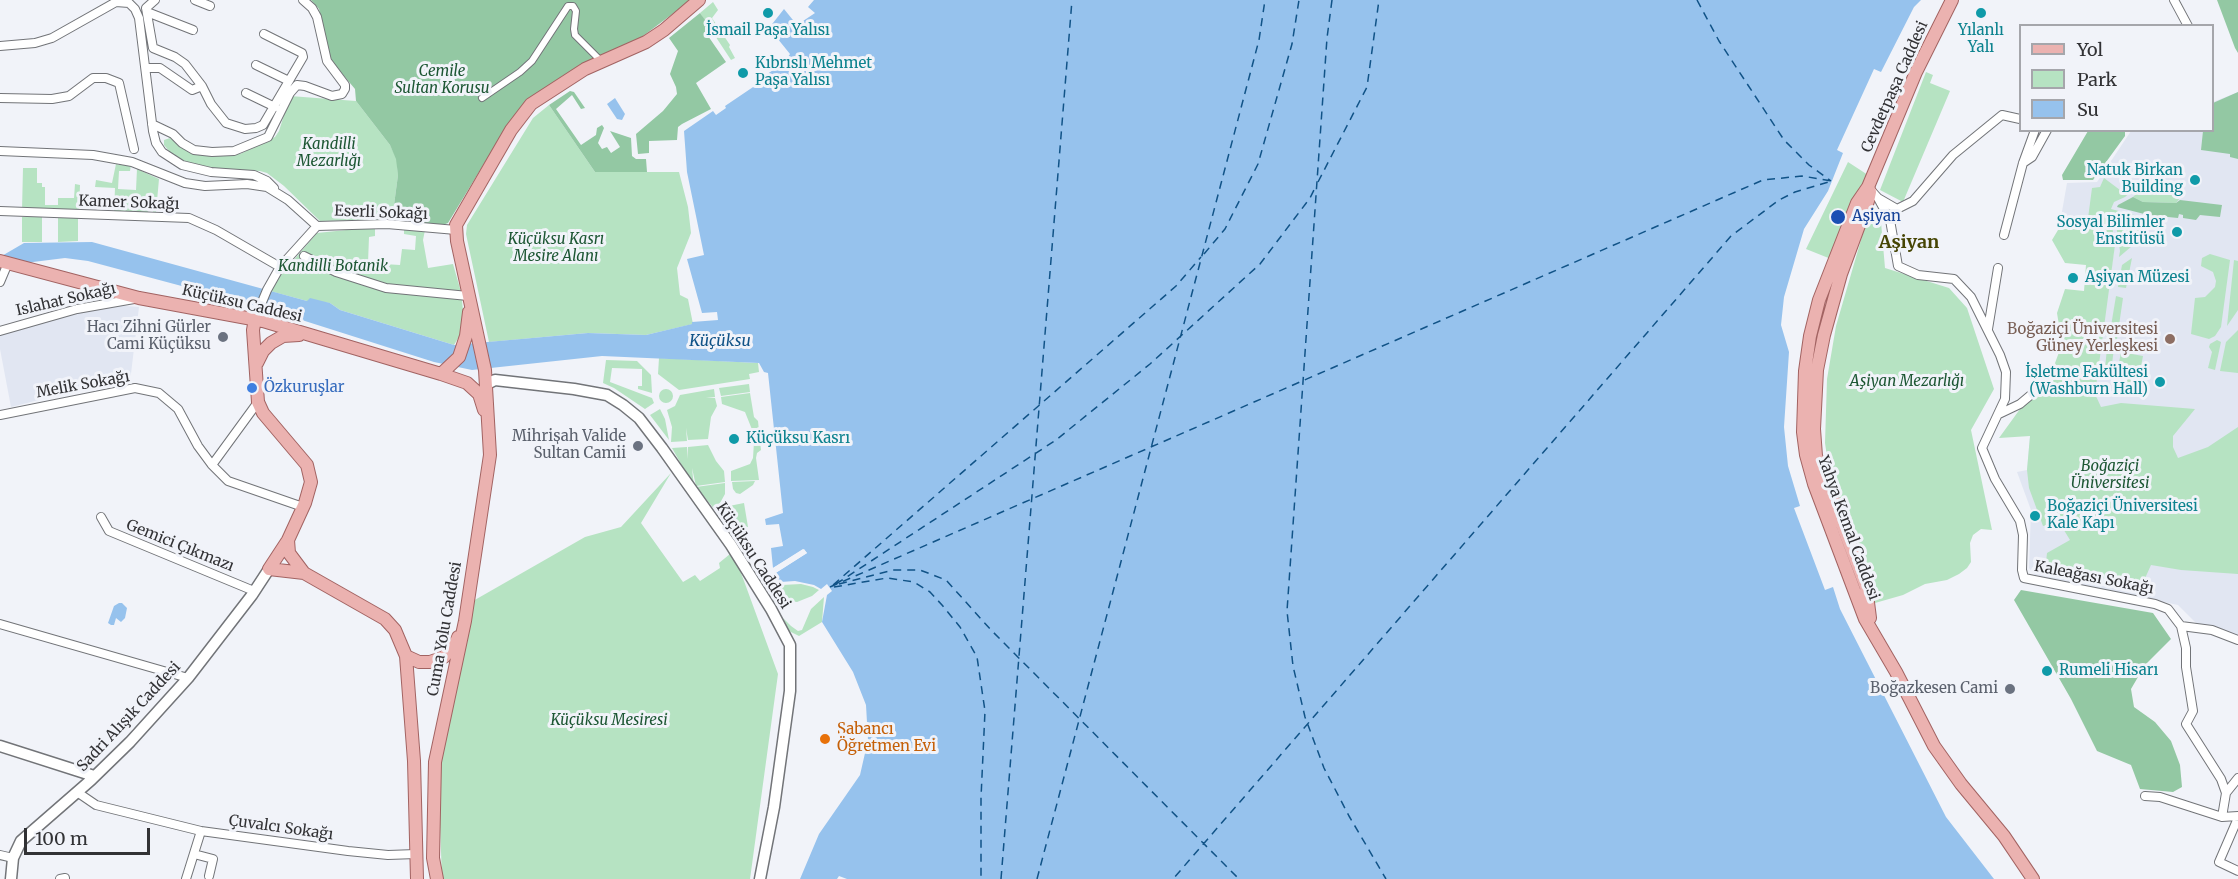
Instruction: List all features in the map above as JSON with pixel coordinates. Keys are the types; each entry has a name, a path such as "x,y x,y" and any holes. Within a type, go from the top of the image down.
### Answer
{"main road":[{"path":"456,230 459,219 511,130 525,111 538,99 574,76 655,36 699,0"},
{"name":"Cevdetpaşa Caddesi","path":"1868,187 1916,72 1952,0"},
{"name":"Yahya Kemal Caddesi","path":"1868,187 1857,203 1814,318 1805,371 1803,432 1806,455 1814,484 1865,619 1875,633 1934,746 1961,784 2004,836 2033,879"},
{"name":"Cuma Yolu Caddesi","path":"437,879 433,849 435,762 465,621 490,455 491,382 485,370 478,340 456,230"},
{"name":"Küçüksu Caddesi","path":"4,262 139,298 238,316 249,323 256,320 467,383 478,394 484,410 489,438"},
{"path":"441,375 455,364 459,357 466,336 469,299"},
{"path":"256,320 258,402 263,413 307,465 311,482 288,540 269,569 304,573"},
{"path":"257,364 263,351 283,336 307,335"},
{"path":"288,540 289,553 304,573 385,620 394,630 406,656 419,662 430,662 444,657 455,644 465,621"},
{"name":"Cuma Yolu Caddesi","path":"406,656 414,760 417,879"},
{"path":"414,760 421,757 430,758 435,762"}],"street":[{"path":"155,0 146,8 153,48 176,57 186,64 226,123 245,129 256,129 263,125 303,57 302,53 264,34"},
{"path":"195,0 210,6"},
{"path":"152,123 173,134 194,150 234,151 256,144 268,137 290,93 297,86 305,86 332,96 342,94 345,85 327,61 317,17 303,0"},
{"path":"2174,0 2187,24"},
{"path":"0,46 35,43 52,38 111,4 125,2 135,9 139,18 152,123 158,148 174,161 201,170 254,175 267,181 278,192"},
{"path":"482,98 532,61 563,11 570,5 576,11 575,35 601,62"},
{"path":"147,12 193,30"},
{"path":"256,65 289,81"},
{"path":"146,68 160,68 192,90 202,86"},
{"path":"0,98 52,99 69,96 93,78 106,78 119,83 134,149"},
{"path":"246,93 275,107"},
{"path":"1878,198 1898,208 1913,201 1953,155 2002,115 2019,119"},
{"path":"2004,235 2023,163 2034,132"},
{"path":"2023,163 2032,157 2046,132"},
{"name":"Eserli Sokağı","path":"0,152 93,155 132,162 185,183 205,186 258,185 278,192 317,226 393,224 456,230"},
{"path":"1868,187 1878,198 1890,219 1898,266 1918,275 1954,279 1971,297 1988,329 2006,372 2005,399 1998,415"},
{"name":"Kamer Sokağı","path":"0,211 189,218 216,230 280,267"},
{"path":"256,320 267,290 280,267 317,226"},
{"path":"304,256 336,272 386,288 469,299"},
{"path":"0,282 4,262"},
{"path":"1988,329 1998,268"},
{"name":"Islahat Sokağı","path":"0,331 77,309 139,298"},
{"name":"Küçüksu Caddesi","path":"491,382 596,393 623,405 639,418 731,545 776,618 790,645 790,691 774,807 760,879"},
{"path":"1998,415 2020,404 2045,383"},
{"name":"Melik Sokağı","path":"0,415 93,394 135,388 159,393 178,409 198,446 228,481 303,507"},
{"path":"212,465 258,402"},
{"name":"Kaleağası Sokağı","path":"1998,415 1982,448 1995,479 2020,520 2023,535 2022,570 2024,578 2155,604 2168,609 2181,627"},
{"name":"Gemici Çıkmazı","path":"101,517 109,531 255,591"},
{"name":"Sadri Alışık Caddesi","path":"11,879 13,858 21,841 130,742 188,678 255,591 269,569"},
{"path":"0,624 188,678"},
{"path":"2222,817 2226,793 2221,779 2186,724 2193,711 2186,667 2186,648 2181,627 2212,630 2238,640"},
{"path":"0,746 94,777"},
{"path":"2226,793 2238,778"},
{"name":"Çuvalcı Sokağı","path":"77,792 96,805 201,831 348,851 388,855 416,854"},
{"path":"2145,796 2160,797 2222,817 2238,817 2219,862 2238,871"},
{"path":"186,879 201,831"},
{"path":"194,854 213,859 208,876"},
{"path":"0,855 13,858"}],"shaded area":[{"name":"Boğaziçi Üniversitesi Güney Yerleşkesi","path":"2238,92 2238,637 2197,624 2178,605 2035,575 2029,568 2031,510 2017,472 2027,470 2030,436 2109,284 2114,251 2101,228 2060,223 2067,183 2097,182 2130,132 2214,132 2214,102"},
{"path":"113,305 139,307 130,382 91,387 11,407 0,349 0,334 30,324"}],"green space":[{"name":"Cemile Sultan Korusu","path":"311,0 691,0 639,39 583,63 528,101 485,162 448,223 440,226 392,220 398,175 396,159 390,145 356,101 355,89 329,58 319,9"},
{"path":"2217,0 2238,0 2238,53 2235,48"},
{"path":"713,2 718,10 712,18 730,45 735,58 731,60 700,13"},
{"path":"700,13 711,28 706,33 726,62 696,83 711,109 678,127 677,140 649,141 649,153 638,154 636,134 663,111 677,94 670,74 678,51 669,38"},
{"path":"1926,72 1933,75 1930,83 1950,91 1903,202 1880,190"},
{"path":"570,91 574,92 585,108 581,109 572,95 556,109 581,145 596,135 597,128 602,125 604,128 598,143 602,149 607,147 611,153 620,147 610,131 631,138 632,156 636,159 646,159 647,172 595,172 549,105"},
{"path":"2238,92 2238,159 2230,157 2230,154 2201,150 2203,132 2214,132 2214,103"},
{"name":"Kandilli Mezarlığı","path":"290,96 356,101 390,145 397,159 398,175 392,220 320,221 267,173 194,164 181,160 164,145 164,140 170,138 190,153 240,154 275,137"},
{"name":"Küçüksu Kasrı Mesire Alanı","path":"549,105 595,172 679,172 688,207 691,233 677,268 680,295 688,299 693,324 646,335 588,333 489,342 466,234 467,225 533,118"},
{"path":"2087,132 2125,132 2125,136 2093,180 2063,180 2062,175"},
{"path":"119,162 131,165 130,171 119,171 118,189 136,190 137,169 159,179 156,212 153,212 152,204 147,205 148,213 114,213 115,188 95,187 96,180 112,183 116,164 119,165"},
{"path":"1848,162 1868,175 1858,190 1831,259 1806,249"},
{"path":"23,168 37,168 37,183 42,183 42,187 45,187 45,205 58,205 58,198 74,198 75,184 80,185 79,212 22,210"},
{"name":"Boğaziçi Üniversitesi","path":"2104,178 2124,193 2133,179 2133,190 2114,202 2111,209 2142,218 2110,214 2115,245 2095,394 2101,407 2121,403 2195,409 2173,436 2173,447 2178,458 2208,447 2238,427 2238,574 2181,570 2151,565 2142,585 2052,569 2046,562 2047,553 2070,540 2059,522 2043,526 2029,488 2027,470 2030,436 1999,438 2028,398 2051,374 2062,344 2057,313 2065,289 2084,291 2086,265 2065,263 2052,240 2058,230 2087,226 2092,188 2100,187"},
{"path":"2155,185 2181,187 2180,198 2176,203 2143,202 2133,197 2140,190"},
{"path":"2133,197 2143,202 2176,203 2180,200 2222,205 2220,217 2200,215 2196,220 2183,218 2183,215 2179,214 2178,218 2148,215 2117,207"},
{"name":"Aşiyan Mezarlığı","path":"1872,202 1881,222 1885,268 1949,288 1967,308 1994,389 1971,430 1992,530 1981,529 1973,535 1970,543 1971,562 1959,574 1875,603 1871,585 1830,477 1825,443 1827,379 1836,326"},
{"path":"22,217 42,217 42,242 22,242"},
{"path":"58,218 78,218 78,241 58,242"},
{"path":"2115,218 2142,222 2138,241 2119,257 2120,251"},
{"name":"Kandilli Botanik","path":"375,227 375,236 369,237 368,263 400,265 402,249 415,250 416,236 404,234 404,229 425,230 423,240 428,268 453,264 461,292 463,310 460,335 454,345 340,310 330,303 307,301 270,291 279,277 317,233"},
{"path":"2210,254 2230,260 2221,327 2215,336 2209,339 2191,334 2195,298 2205,297 2215,287 2213,272 2201,266 2202,258"},
{"path":"2132,258 2126,288 2118,287 2122,265"},
{"path":"2234,260 2238,261 2238,310 2227,326"},
{"path":"2116,296 2123,298 2117,339 2109,338"},
{"path":"2238,330 2238,373 2220,371 2226,342"},
{"path":"2217,340 2221,342 2215,370 2208,368 2212,352 2209,347"},
{"path":"2107,348 2114,348 2110,380 2104,379"},
{"path":"2121,352 2143,356 2136,393 2114,389"},
{"path":"659,358 758,363 759,372 749,374 750,379 679,390 658,374"},
{"path":"606,360 637,361 651,375 652,393 638,389 638,386 642,386 642,369 612,368 610,382 652,398 654,403 645,409 603,383"},
{"path":"749,384 750,392 721,396 719,388"},
{"path":"666,389 671,391 673,396 671,401 666,403 661,401 659,396 661,391"},
{"path":"714,389 715,397 706,398 715,398 717,406 711,417 708,439 688,440 686,428 687,441 671,442 672,427 667,410 675,406 680,395"},
{"path":"750,393 759,431 753,432 745,412 722,404 721,397"},
{"path":"660,409 665,419 669,440 650,415"},
{"path":"760,441 761,450 757,453 756,458 759,480 731,481 731,471 750,464 753,458 754,442"},
{"path":"708,445 724,471 725,482 696,486 692,468 694,487 672,448 687,447 688,459 688,447"},
{"name":"Küçüksu Mesiresi","path":"671,473 641,523 683,582 695,575 700,581 720,568 719,563 730,554 736,560 778,674 750,879 442,879 438,769 473,601 585,537 621,527"},
{"path":"755,481 740,494 733,489 732,482"},
{"path":"725,483 725,494 720,503 721,517 696,487"},
{"path":"744,503 748,527 732,529 731,520 733,520 729,506"},
{"path":"740,545 751,549 757,569 777,604 784,600 777,606 750,557"},
{"path":"801,584 819,590 812,596 797,602 784,600 776,589 782,585"},
{"path":"2021,590 2153,613 2171,639 2145,665 2131,689 2134,707 2155,722 2171,741 2180,765 2182,787 2173,792 2140,789 2131,765 2097,751 2071,699 2014,600"},
{"path":"824,597 822,622 799,636 789,631 783,618 798,631 802,630 811,609"}],"water":[{"name":"Küçüksu","path":"814,0 1921,0 1914,7 1881,72 1874,69 1837,150 1843,153 1828,191 1804,229 1784,297 1781,325 1789,352 1784,427 1788,466 1800,506 1794,508 1825,590 1833,587 1840,609 1946,817 1994,879 847,879 839,876 837,879 800,879 819,834 860,775 868,740 866,705 853,672 822,622 827,595 832,591 827,584 821,589 795,581 780,582 774,574 807,553 803,549 773,568 771,548 783,546 779,524 766,525 765,519 783,513 768,373 764,372 759,363 602,356 472,370 434,362 264,308 88,261 65,258 33,262 23,264 0,276 0,257 24,243 92,242 307,301 310,298 330,303 340,310 454,345 588,333 646,335 692,324 692,322 718,320 717,312 702,313 687,259 704,255 687,172 684,131 713,111 716,115 726,108 725,106 762,81 761,78 784,63 790,54 769,28 784,9 797,25 815,13 808,7"},
{"path":"615,98 625,114 622,120 617,119 607,104"},
{"path":"119,603 127,608 125,618 121,622 116,618 114,625 111,625 108,623 114,606"}],"pier":[{"path":"804,549 807,553 774,574 773,568"}],"ferry route":[{"path":"1001,879 1072,0"},
{"path":"1037,879 1259,40 1265,0"},
{"path":"1204,254 1225,229 1258,164 1292,44 1299,0"},
{"path":"1332,0 1327,38 1287,611 1293,666 1305,717 1324,768 1386,879"},
{"path":"1318,182 1367,87 1379,0"},
{"path":"1697,0 1719,41 1784,140 1809,165 1831,181"},
{"path":"830,587 1763,180 1802,176 1832,181 1795,192 1779,200 1731,236 1173,879"},
{"path":"836,584 1056,440 1150,364 1260,264 1310,198 1316,186"},
{"path":"833,585 1176,286 1201,257"},
{"path":"839,584 893,570 920,570 946,580 991,630 1239,879"},
{"path":"834,587 887,578 914,582 930,592 942,605 960,627 977,657 985,711 981,798 981,879"}],"place":[{"name":"İsmail Paşa Yalısı","path":"768,13"},
{"name":"Yılanlı Yalı","path":"1981,13"},
{"name":"Kıbrıslı Mehmet Paşa Yalısı","path":"743,73"},
{"name":"Natuk Birkan Building","path":"2195,180"},
{"name":"Aşiyan","path":"1838,217"},
{"name":"Sosyal Bilimler Enstitüsü","path":"2177,232"},
{"name":"Aşiyan Müzesi","path":"2073,278"},
{"name":"Hacı Zihni Gürler Cami Küçüksu","path":"223,337"},
{"name":"Boğaziçi Üniversitesi Güney Yerleşkesi","path":"2170,339"},
{"name":"İşletme Fakültesi (Washburn Hall)","path":"2160,382"},
{"name":"Özkuruşlar","path":"252,388"},
{"name":"Küçüksu Kasrı","path":"734,439"},
{"name":"Mihrişah Valide Sultan Camii","path":"638,446"},
{"name":"Boğaziçi Üniversitesi Kale Kapı","path":"2035,516"},
{"name":"Rumeli Hisarı","path":"2047,671"},
{"name":"Boğazkesen Cami","path":"2010,689"},
{"name":"Sabancı Öğretmen Evi","path":"825,739"}],"district":[{"name":"Aşiyan","path":"1909,243"}]}
